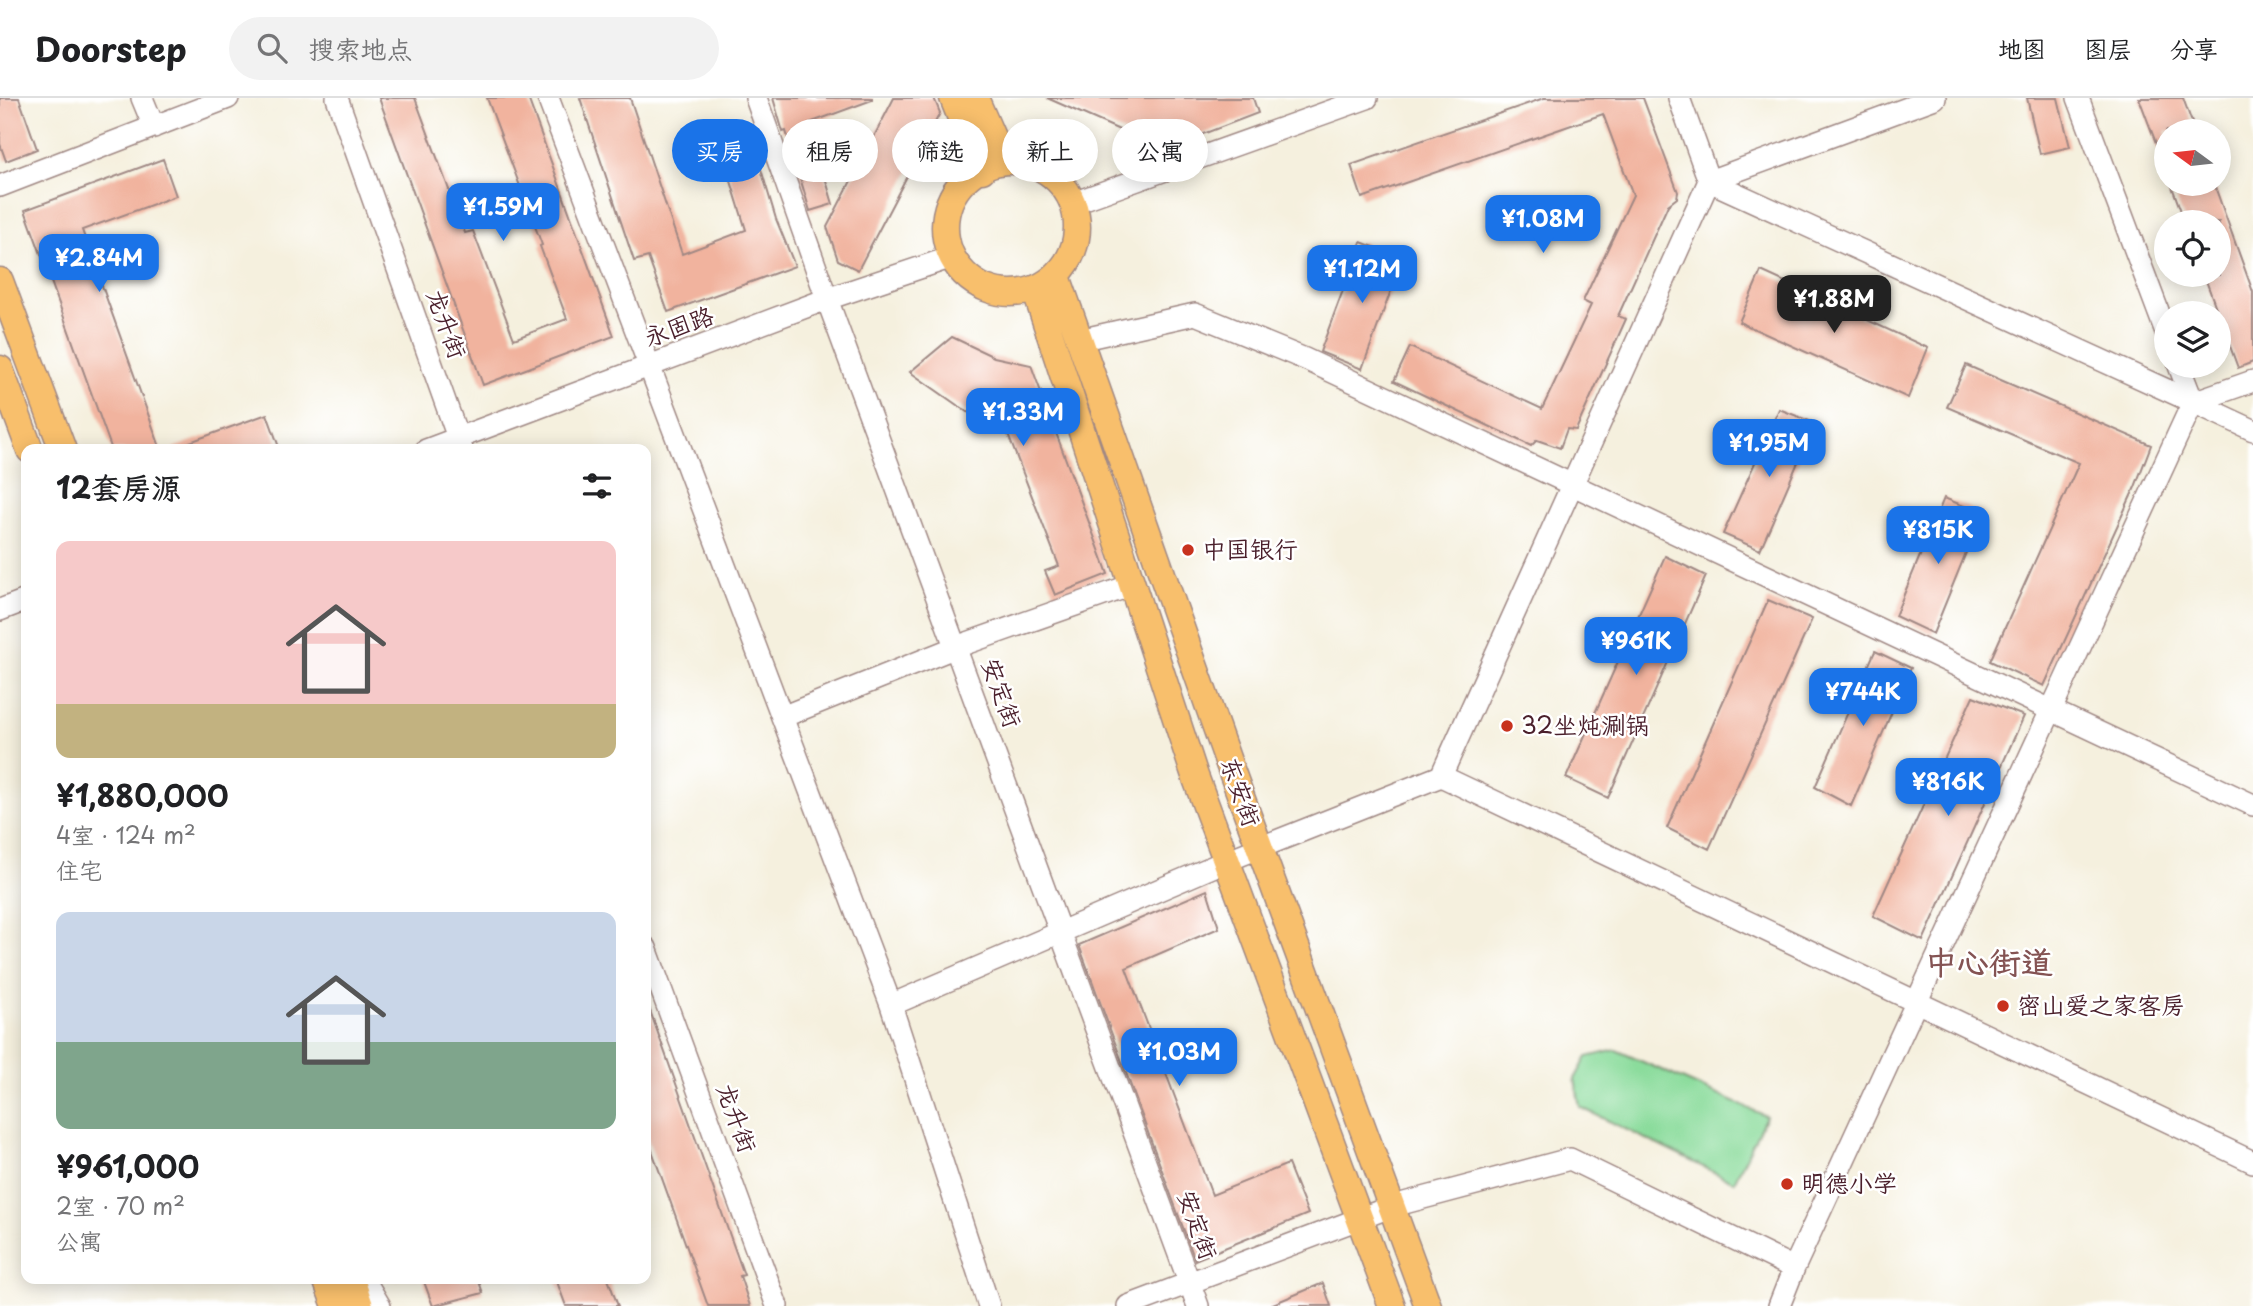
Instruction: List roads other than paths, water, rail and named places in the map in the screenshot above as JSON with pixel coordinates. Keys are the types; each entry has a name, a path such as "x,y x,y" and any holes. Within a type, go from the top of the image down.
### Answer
{"main road":[{"path":"953,98 992,165"},
{"path":"975,98 992,165"},
{"path":"992,165 1038,166 1059,181 1073,203 1078,229 1072,254 1046,282 1009,294 984,288 963,273 952,257 944,225 950,200 965,179 992,165"},
{"path":"0,281 61,444"},
{"name":"东安街","path":"1046,282 1079,340 1428,1306"},
{"name":"东安街","path":"1046,282 1132,585 1195,776 1391,1306"},
{"path":"0,369 28,444"},
{"path":"328,1284 336,1306"},
{"path":"353,1284 360,1306"}],"street":[{"path":"142,98 153,127"},
{"path":"0,186 228,98"},
{"name":"龙升街","path":"337,98 461,444"},
{"path":"548,98 891,1005 989,1306"},
{"name":"安定街","path":"756,98 827,299 1198,1306"},
{"path":"1073,203 1367,98"},
{"path":"891,1005 1226,861 1441,776 1709,181 1679,98"},
{"path":"1709,181 1935,98"},
{"path":"2078,98 2154,301"},
{"path":"1709,181 2253,430"},
{"name":"永固路","path":"461,444 649,366 827,299 952,257"},
{"path":"1079,340 1195,314 1305,359 2253,805"},
{"path":"2184,378 2193,402"},
{"path":"1779,1306 1794,1268 2193,402 2253,381"},
{"path":"782,717 956,647 1132,585"},
{"path":"0,610 21,602"},
{"path":"1441,776 2253,1162"},
{"name":"龙升街","path":"651,962 777,1306"},
{"path":"1128,1306 1393,1206 1570,1159 1794,1268"},
{"path":"319,1284 322,1306"},
{"path":"367,1284 380,1306"}],"place":[{"name":"中国银行","path":"1188,550"},
{"name":"32坐炖涮锅","path":"1507,726"},
{"name":"密山爱之家客房","path":"2003,1006"},
{"name":"明德小学","path":"1787,1184"}],"district":[{"name":"中心街道","path":"1989,963"}]}
